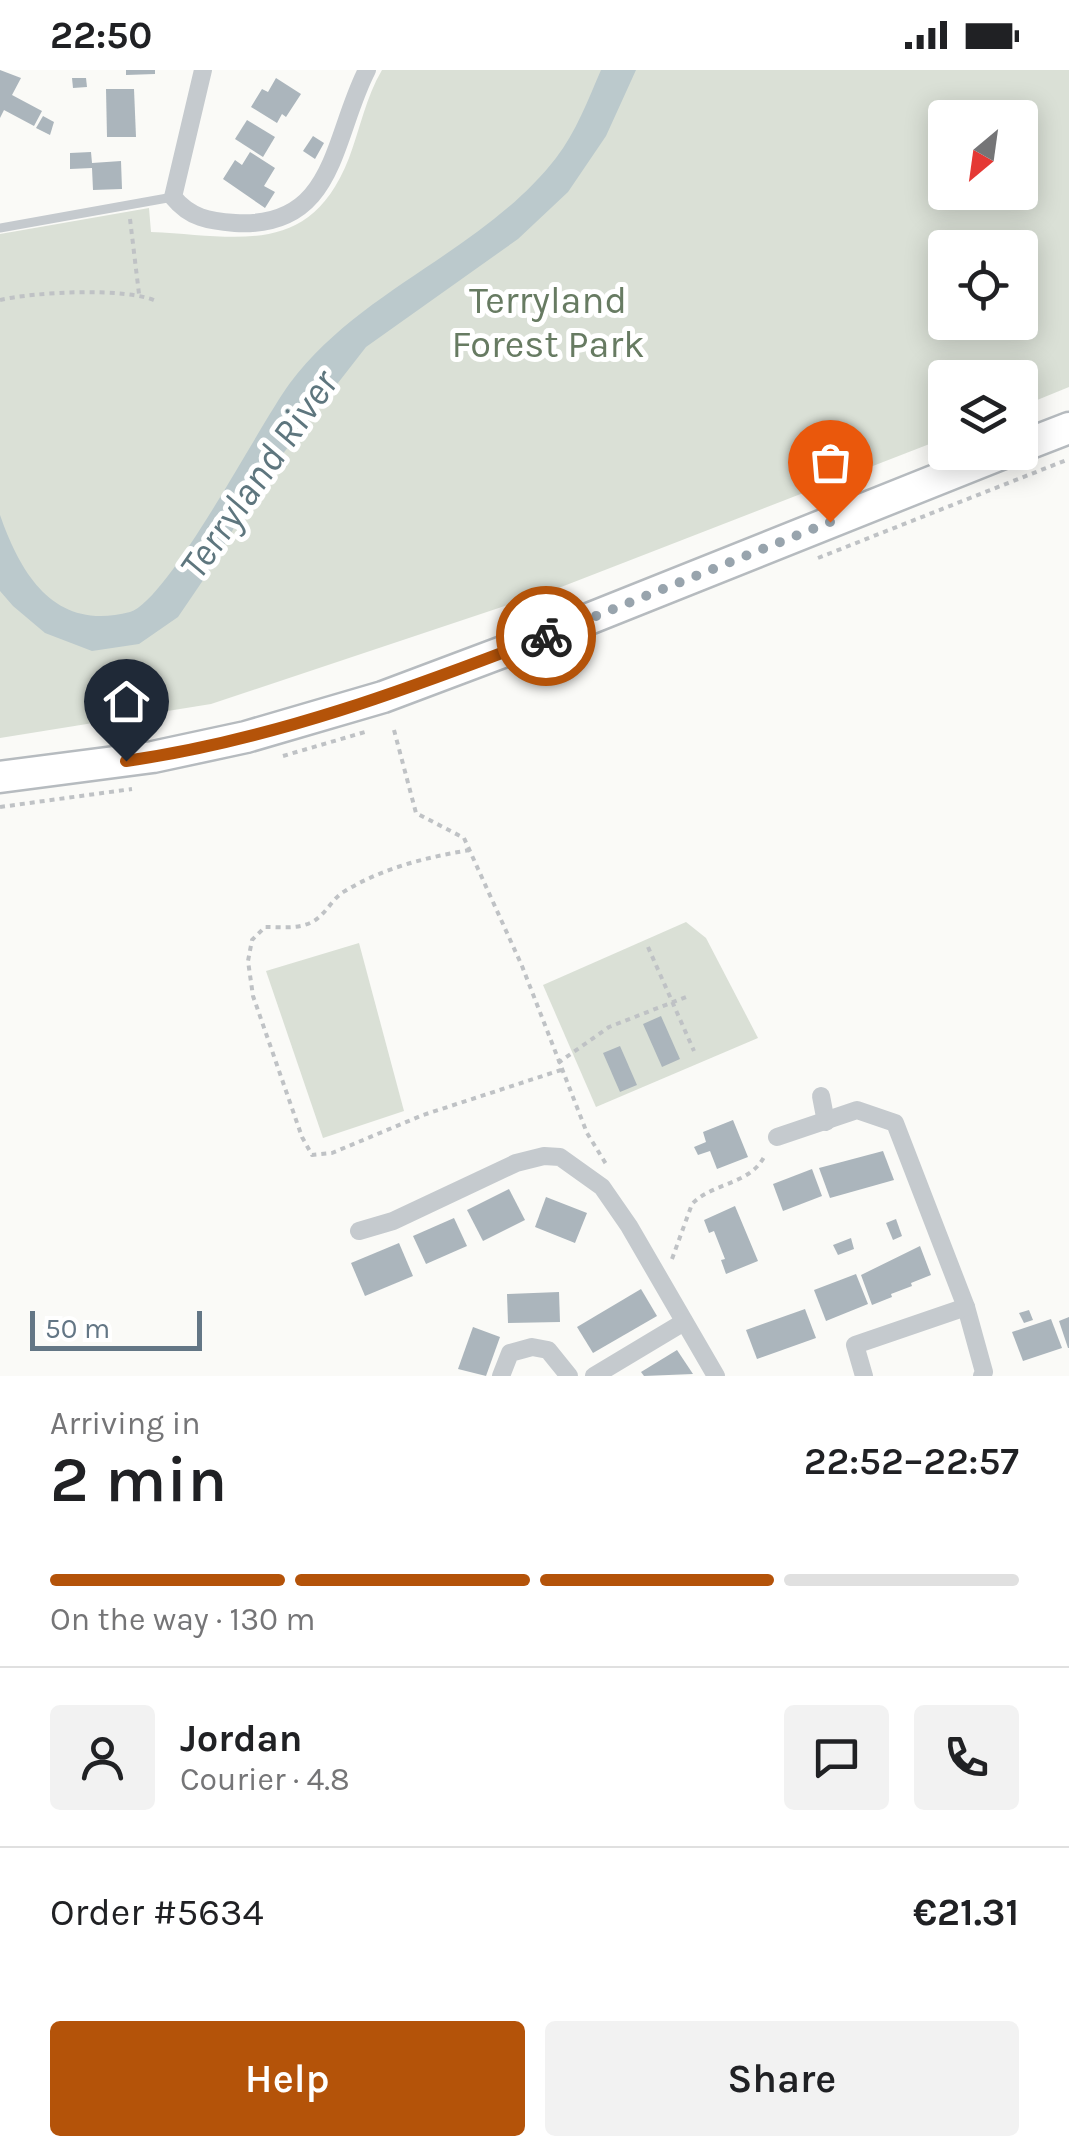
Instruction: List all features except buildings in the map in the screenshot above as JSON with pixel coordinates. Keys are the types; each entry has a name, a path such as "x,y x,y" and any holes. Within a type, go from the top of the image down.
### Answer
{"highway":[{"path":"1038,440 1069,428"},
{"path":"0,777 154,757 246,738 333,713 561,630 961,470"}],"street":[{"path":"203,70 174,197 185,210 212,221 259,223 293,212 314,194 328,170 367,70"},
{"path":"821,1096 826,1122"},
{"path":"778,1137 856,1110 895,1124 966,1306 982,1376"},
{"path":"359,1231 394,1221 516,1163 544,1156 560,1157 602,1187 716,1376"},
{"path":"864,1376 855,1345 966,1306"},
{"path":"594,1376 684,1322"},
{"path":"501,1376 510,1353 532,1348 548,1350 569,1376"}],"lane":[{"path":"0,228 174,197"}],"path":[{"path":"128,204 139,294"},
{"path":"0,300 53,294 139,294 156,301"},
{"path":"394,730 416,813 464,838 470,850 522,966 587,1133 609,1169 602,1187"},
{"path":"470,850 431,856 388,870 341,892 317,919 305,926 265,928 252,940 248,962 254,996 302,1137 312,1155 332,1154 423,1115 561,1070"},
{"path":"648,947 694,1051"},
{"path":"558,1063 609,1027 686,997"},
{"path":"658,1279 673,1274 673,1250 692,1204 758,1169 767,1148 778,1137"}],"green space":[{"name":"Terryland Forest Park","path":"382,70 1069,70 1069,387 1038,400 1038,360 928,360 928,445 556,589 211,704 0,738 0,234 149,208 151,232 242,237 292,226 314,212 333,190 349,158"},
{"path":"686,922 706,938 758,1038 596,1107 543,985"},
{"path":"359,943 404,1111 323,1138 266,971"}],"water":[{"name":"Terryland River","path":"601,70 636,70 606,136 568,192 518,239 366,347 257,487 178,617 139,644 92,651 45,633 13,606 0,591 0,515 31,577 61,606 81,614 104,616 130,612 147,600 190,545 290,383 351,321 494,219 527,190 570,138"}],"way so far":[{"path":"546,636 830,522"}],"route":[{"path":"126,761 246,738 316,718 546,636"}]}
